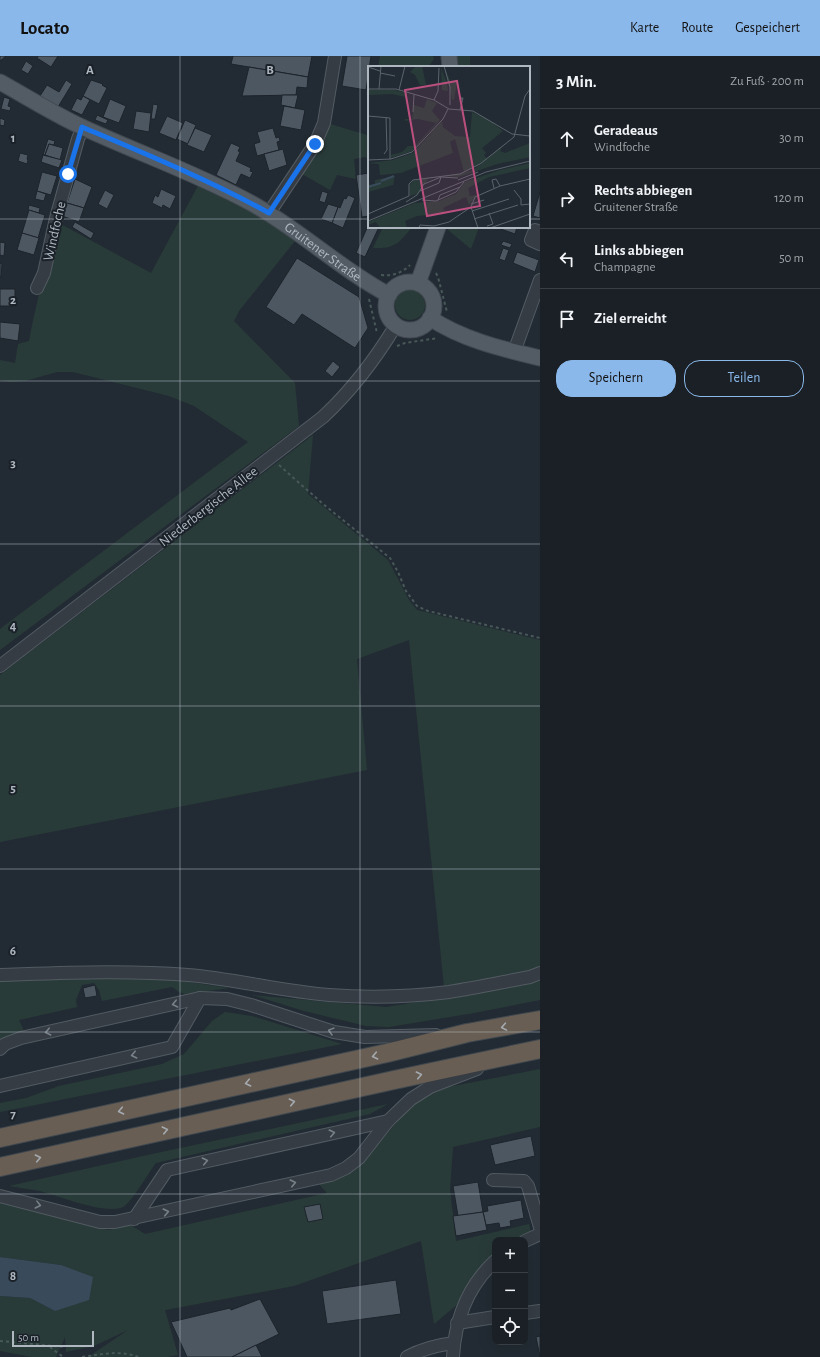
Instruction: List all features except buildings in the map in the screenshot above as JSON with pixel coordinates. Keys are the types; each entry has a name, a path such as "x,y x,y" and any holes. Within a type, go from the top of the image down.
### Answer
{"highway":[{"path":"0,1138 387,1053 467,1033 540,1020"},
{"path":"0,1167 540,1049"}],"main road":[{"path":"448,56 450,66"},
{"name":"Gruitener Straße","path":"0,82 82,127 171,165 249,202 269,213 357,276 389,295"},
{"path":"418,284 438,228"},
{"path":"412,282 418,284 428,291 433,299 434,308 430,318 421,327 412,329 402,328 392,321 387,313 386,304 389,295 395,288 403,283 412,282"},
{"path":"430,318 444,328 514,352 540,358"}],"street":[{"path":"269,213 315,144 324,124 335,56"},
{"name":"Windfoche","path":"38,288 44,273 56,218 82,127"},
{"path":"540,232 534,230 531,240 540,244"},
{"path":"514,352 540,280"},
{"name":"Niederbergische Allee","path":"0,666 323,417 346,394 386,341 396,325"},
{"path":"0,974 137,972 189,976 298,991 361,997 411,996 451,992 523,978 540,973"},
{"path":"0,1048 5,1044 21,1038 200,998 227,999 251,1005 334,1032 365,1037 467,1033"},
{"path":"0,1086 172,1047 200,998"},
{"path":"0,1196 100,1222 115,1222 331,1175 346,1168 359,1158 388,1121 411,1099 430,1087 510,1055"},
{"path":"134,1219 167,1170 388,1121"},
{"path":"493,1180 524,1181 528,1186 540,1227"},
{"path":"528,1240 540,1234"},
{"path":"453,1357 457,1323 469,1293 484,1271 492,1264"},
{"path":"528,1313 540,1311"},
{"path":"457,1323 492,1317"},
{"path":"407,1357 437,1345 454,1343"}],"path":[{"path":"270,458 323,504 390,558 406,591 417,606 428,611 540,638"},
{"path":"0,1341 65,1347"},
{"path":"49,1346 63,1357"},
{"path":"82,1357 115,1352 139,1357"}],"shaded area":[{"path":"380,56 433,56 434,59 429,66 378,66"},
{"path":"456,56 470,56 470,66 457,66"},
{"path":"330,124 367,135 368,158 365,157 354,159 356,179 337,175 330,190 302,174 321,145"},
{"path":"199,184 266,219 295,241 239,311 234,321 295,383 299,426 0,650 0,629 248,442 194,406 169,396 73,372 57,372 25,381 10,382 0,380 0,360 15,363 18,344 29,341 57,222 151,273"},
{"path":"383,228 411,228 396,244 387,247 373,248"},
{"path":"449,228 479,228 471,249 448,230"},
{"path":"410,290 421,294 425,305 421,316 410,320 399,316 395,305 399,294"},
{"path":"313,435 308,494 388,560 409,600 417,610 540,640 540,968 516,975 444,987 409,640 357,659 367,770 0,842 0,675"},
{"path":"107,978 169,979 229,988 185,994 172,987 102,1001 99,990 94,983 82,985 76,1000 77,1007 19,1020 24,1031 0,1042 0,981"},
{"path":"540,979 540,1000 389,1027 366,1026 304,1011 252,995 386,1007 516,986"},
{"path":"225,1012 252,1016 342,1044 0,1112 0,1103 26,1098 59,1086 162,1064 184,1054 212,1021"},
{"path":"540,1069 540,1127 453,1147 450,1190 456,1241 529,1224 531,1233 521,1237 492,1237 492,1257 480,1270 459,1303 434,1324 421,1241 294,1286 165,1310 178,1355 168,1357 88,1357 128,1330 94,1346 66,1352 65,1337 56,1357 32,1357 0,1351 0,1296 30,1298 55,1311 61,1265 0,1257 0,1202 88,1226 109,1230 129,1224 145,1234 327,1193 319,1184 341,1177 364,1161 402,1116 420,1098 438,1089"},
{"path":"388,1104 370,1114 156,1163 127,1204 123,1207 115,1209 94,1207 40,1191 9,1186 152,1154"}],"water":[{"path":"0,1257 61,1265 93,1277 89,1300 55,1311 30,1298 0,1296"}],"route":[{"path":"68,174 82,127 171,165 269,213 315,144"}]}
